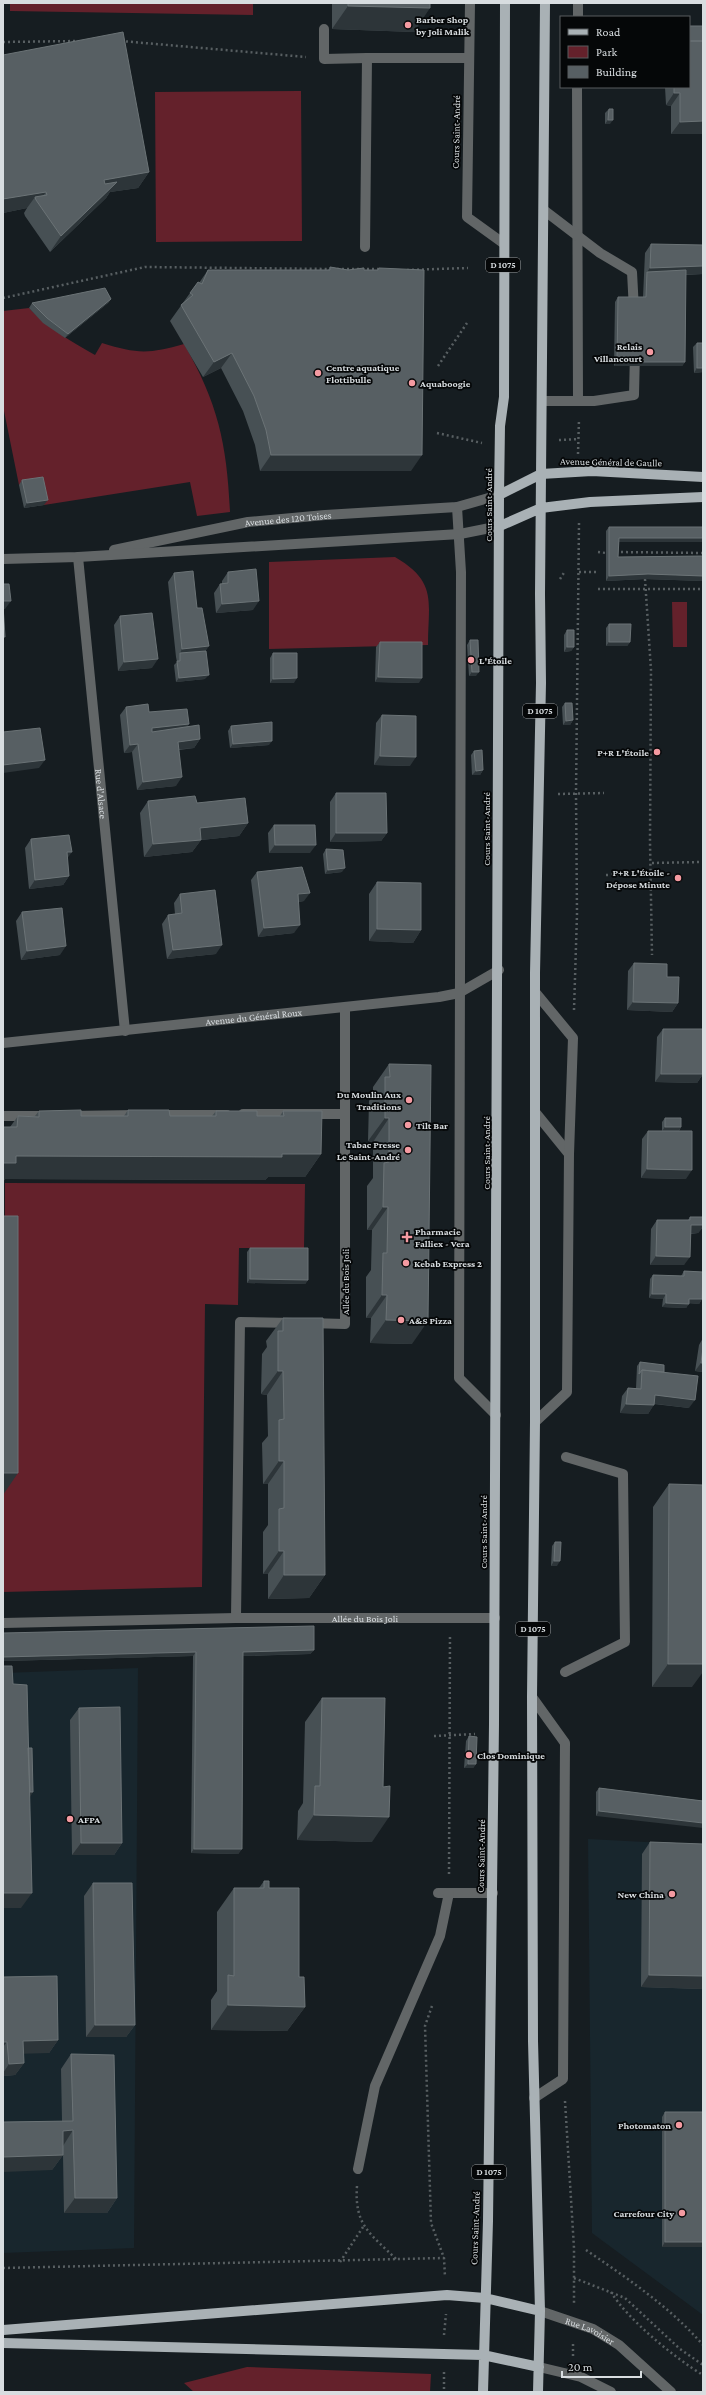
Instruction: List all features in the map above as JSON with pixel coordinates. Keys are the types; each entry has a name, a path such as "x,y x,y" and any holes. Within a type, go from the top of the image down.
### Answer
{"main road":[{"name":"Cours Saint-André","path":"483,2392 493,1893 499,970 499,495 500,426 504,397 503,243 505,3"},
{"name":"D 1075","path":"538,2392 540,2311 534,2098 532,1697 535,1422 535,992 541,683 541,474 545,211 545,3"},
{"name":"Avenue Général de Gaulle","path":"499,495 541,474 578,472 703,477"},
{"path":"500,526 541,508 579,504 703,497"},
{"path":"3,2330 447,2295 485,2298 540,2311"},
{"path":"3,2342 483,2355 539,2367"}],"street":[{"name":"Cours Saint-André","path":"470,3 467,217 503,243"},
{"path":"578,3 578,16"},
{"path":"324,29 324,59 469,58"},
{"path":"365,247 367,58"},
{"path":"577,88 576,236 578,400"},
{"path":"545,211 576,236 632,272 635,324"},
{"path":"542,401 594,400 634,395 635,338"},
{"name":"Avenue des 120 Toises","path":"78,557 248,522 325,515 457,507 499,495"},
{"path":"457,507 460,534 459,1378 496,1415"},
{"name":"Avenue des 120 Toises","path":"3,559 78,557 460,534 500,526"},
{"name":"Rue d'Alsace","path":"78,557 125,1031"},
{"name":"Avenue du Général Roux","path":"3,1043 345,1008 459,993 499,970"},
{"path":"535,992 573,1038 569,1154 567,1392 535,1422"},
{"name":"Allée du Bois Joli","path":"236,1618 240,1322 345,1324 345,1008"},
{"path":"535,1112 569,1154"},
{"path":"3,1116 345,1114"},
{"path":"565,1672 625,1642 623,1474 566,1456"},
{"name":"Allée du Bois Joli","path":"3,1623 236,1618 495,1618"},
{"path":"532,1697 565,1743 563,2079 534,2098"},
{"path":"438,1893 493,1893"},
{"path":"358,2169 375,2086 440,1936 449,1893"},
{"name":"Rue Lavoisier","path":"540,2311 593,2329 619,2345 671,2392"},
{"path":"539,2367 572,2374 611,2392"}],"path":[{"path":"3,42 82,41"},
{"path":"114,41 324,59"},
{"path":"3,298 145,267 387,269"},
{"path":"403,270 468,268"},
{"path":"438,366 467,324"},
{"path":"578,400 578,472"},
{"path":"573,1038 577,914 576,793 579,504"},
{"path":"598,552 606,553"},
{"path":"616,552 703,553"},
{"path":"645,552 646,557"},
{"path":"579,572 598,572"},
{"path":"645,579 652,670 650,873 652,955"},
{"path":"598,589 703,589"},
{"path":"558,794 604,793"},
{"path":"651,863 703,862"},
{"path":"606,875 650,873"},
{"path":"434,1736 478,1734"},
{"path":"563,2079 574,2278 572,2374"},
{"path":"358,2169 356,2202 363,2227 397,2260"},
{"path":"340,2262 363,2227"},
{"path":"586,2250 636,2284 689,2329 703,2345"},
{"path":"3,2268 340,2262 444,2258 447,2295 443,2355 444,2392"},
{"path":"574,2278 611,2291 625,2298 680,2349 703,2365"},
{"path":"611,2291 619,2305 686,2364 703,2375"}],"shaded area":[{"name":"AFPA","path":"138,1668 134,2248 3,2253 3,1673"},
{"path":"588,1839 703,1845 703,2315 592,2233"}],"green space":[{"path":"10,3 253,3 253,15 10,11"},
{"path":"301,91 302,241 156,242 155,92"},
{"path":"29,308 60,334 95,355 102,343 134,351 161,350 184,344 196,365 213,405 219,425 229,488 230,512 197,516 190,482 44,505 40,481 19,485 3,406 3,311"},
{"path":"395,557 409,566 418,575 428,594 428,645 269,649 269,562"},
{"path":"672,602 687,602 687,647 673,647"},
{"path":"5,1183 305,1184 304,1248 239,1248 238,1305 205,1304 202,1587 3,1592"},
{"path":"247,2367 431,2374 430,2392 194,2392 184,2383"}],"building":[{"path":"348,3 430,3 430,8 348,6"},
{"path":"690,26 703,26 703,41 690,41"},
{"path":"123,32 149,172 104,180 105,184 117,182 61,236 36,200 35,197 47,195 46,192 3,199 3,55"},
{"path":"690,41 703,41 703,121 680,122 680,93 674,93 674,88 690,88"},
{"path":"609,109 613,109 613,120 608,120"},
{"path":"651,244 703,245 703,266 650,268"},
{"name":"Centre aquatique Flottibulle","path":"330,267 348,270 364,268 364,270 378,270 379,268 424,270 422,455 271,455 266,430 254,396 232,353 214,362 181,305 193,295 190,293 198,282 202,284 208,270 330,270"},
{"path":"686,270 685,362 617,362 618,297 646,297 647,272"},
{"path":"105,288 111,299 68,334 47,318 32,303"},
{"path":"697,343 703,343 703,368 697,368"},
{"path":"43,477 48,500 27,503 22,480"},
{"path":"609,527 703,527 703,538 619,538 618,557 703,556 703,576 648,574 609,576"},
{"path":"256,569 259,601 222,604 220,584 228,583 228,572"},
{"path":"193,571 197,608 202,608 209,646 182,649 174,573"},
{"path":"3,584 9,584 11,601 3,601"},
{"path":"3,605 5,637 3,637"},
{"path":"152,613 158,659 124,662 120,616"},
{"path":"609,624 631,624 630,642 609,642"},
{"path":"567,630 574,630 574,647 567,647"},
{"path":"470,640 478,640 479,672 472,672"},
{"path":"380,642 422,642 422,678 378,677"},
{"path":"206,651 209,675 179,678 177,661 180,661 180,653"},
{"path":"273,653 297,653 297,678 273,679"},
{"path":"565,703 572,703 573,720 566,721"},
{"path":"148,704 149,712 187,709 189,724 152,728 152,732 199,725 200,739 178,742 182,777 143,782 138,744 130,745 126,707"},
{"path":"382,715 416,716 416,757 380,756"},
{"path":"272,722 272,741 233,744 231,726"},
{"path":"40,728 45,760 3,765 3,732"},
{"path":"482,750 483,770 476,771 474,751"},
{"path":"336,793 386,793 387,833 336,833"},
{"path":"195,796 197,803 245,798 248,823 200,828 201,840 153,844 148,801"},
{"path":"274,825 315,825 316,845 275,845"},
{"path":"69,835 72,852 67,852 69,876 35,880 31,839"},
{"path":"326,849 343,850 345,868 328,870"},
{"path":"302,867 310,893 298,894 300,925 264,928 257,872"},
{"path":"377,882 421,883 421,930 377,929"},
{"path":"215,890 222,945 173,950 168,915 182,913 180,894"},
{"path":"62,908 66,946 27,951 22,912"},
{"path":"634,963 667,964 667,977 679,977 678,1003 633,1002"},
{"path":"663,1029 703,1029 703,1074 661,1074"},
{"path":"389,1064 431,1065 428,1321 386,1320 387,1295 382,1295 383,1253 387,1253 388,1207 383,1207 384,1163 389,1162 389,1118 385,1118 385,1077 390,1077"},
{"path":"81,1110 81,1116 128,1116 128,1110 169,1110 170,1116 216,1116 216,1111 257,1111 257,1116 284,1116 283,1111 322,1111 321,1154 282,1154 282,1157 16,1156 16,1163 3,1163 3,1127 17,1127 18,1116 39,1117 39,1111"},
{"path":"665,1118 681,1118 681,1127 665,1127"},
{"path":"648,1131 692,1131 692,1170 647,1169"},
{"path":"3,1216 18,1216 18,1473 3,1473"},
{"path":"690,1217 703,1217 703,1225 691,1225 690,1257 656,1256 657,1220 690,1220"},
{"path":"250,1248 308,1248 308,1280 250,1279"},
{"path":"684,1271 703,1272 702,1299 689,1299 689,1304 666,1303 666,1294 652,1294 653,1275 684,1276"},
{"path":"283,1318 323,1318 325,1575 284,1575 284,1551 279,1551 279,1509 284,1508 284,1461 279,1461 279,1420 284,1419 283,1371 278,1371 278,1331 283,1331"},
{"path":"703,1348 703,1363 701,1363"},
{"path":"640,1362 664,1365 664,1372 642,1370 639,1374"},
{"path":"642,1370 698,1376 695,1400 655,1395 654,1405 626,1404 628,1388 641,1389"},
{"path":"669,1484 703,1485 703,1664 668,1664"},
{"path":"555,1542 561,1542 560,1561 554,1561"},
{"path":"314,1626 314,1650 243,1652 242,1849 194,1849 196,1652 3,1657 3,1633"},
{"path":"3,1666 12,1666 13,1684 27,1685 32,1893 3,1893"},
{"path":"322,1698 385,1698 383,1787 390,1786 389,1817 314,1815 315,1786 320,1786"},
{"path":"120,1707 122,1843 81,1843 79,1708"},
{"path":"469,1736 477,1737 476,1764 468,1764"},
{"path":"28,1748 32,1748 33,1792 30,1792"},
{"path":"599,1788 703,1801 703,1823 599,1811"},
{"name":"New China","path":"650,1842 703,1844 703,1976 649,1975"},
{"path":"264,1881 269,1881 269,1888 299,1888 299,1977 304,1977 305,2007 228,2005 228,1975 234,1976 234,1888 264,1888"},
{"path":"93,1883 132,1883 135,2025 95,2025"},
{"path":"57,1976 58,2040 23,2041 24,2063 9,2064 7,2042 3,2042 3,1977"},
{"path":"71,2054 114,2055 117,2198 75,2198 73,2130 63,2131 63,2155 3,2157 3,2122 73,2121"},
{"name":"Carrefour City","path":"665,2112 703,2112 703,2242 665,2242"}],"place":[{"name":"Barber Shop by Joli Malik","path":"408,25"},
{"name":"Relais Villancourt","path":"650,352"},
{"name":"Centre aquatique Flottibulle","path":"318,373"},
{"name":"Aquaboogie","path":"412,383"},
{"name":"L'Étoile","path":"471,660"},
{"name":"P+R L'Étoile","path":"657,752"},
{"name":"P+R L'Étoile - Dépose Minute","path":"678,878"},
{"name":"Du Moulin Aux Traditions","path":"409,1100"},
{"name":"Tilt Bar","path":"408,1125"},
{"name":"Tabac Presse Le Saint-André","path":"408,1150"},
{"name":"Pharmacie Falliex - Vera","path":"407,1237"},
{"name":"Kebab Express 2","path":"406,1263"},
{"name":"A&S Pizza","path":"401,1320"},
{"name":"Clos Dominique","path":"469,1755"},
{"name":"AFPA","path":"70,1819"},
{"name":"New China","path":"672,1894"},
{"name":"Photomaton","path":"679,2125"},
{"name":"Carrefour City","path":"682,2213"}]}
